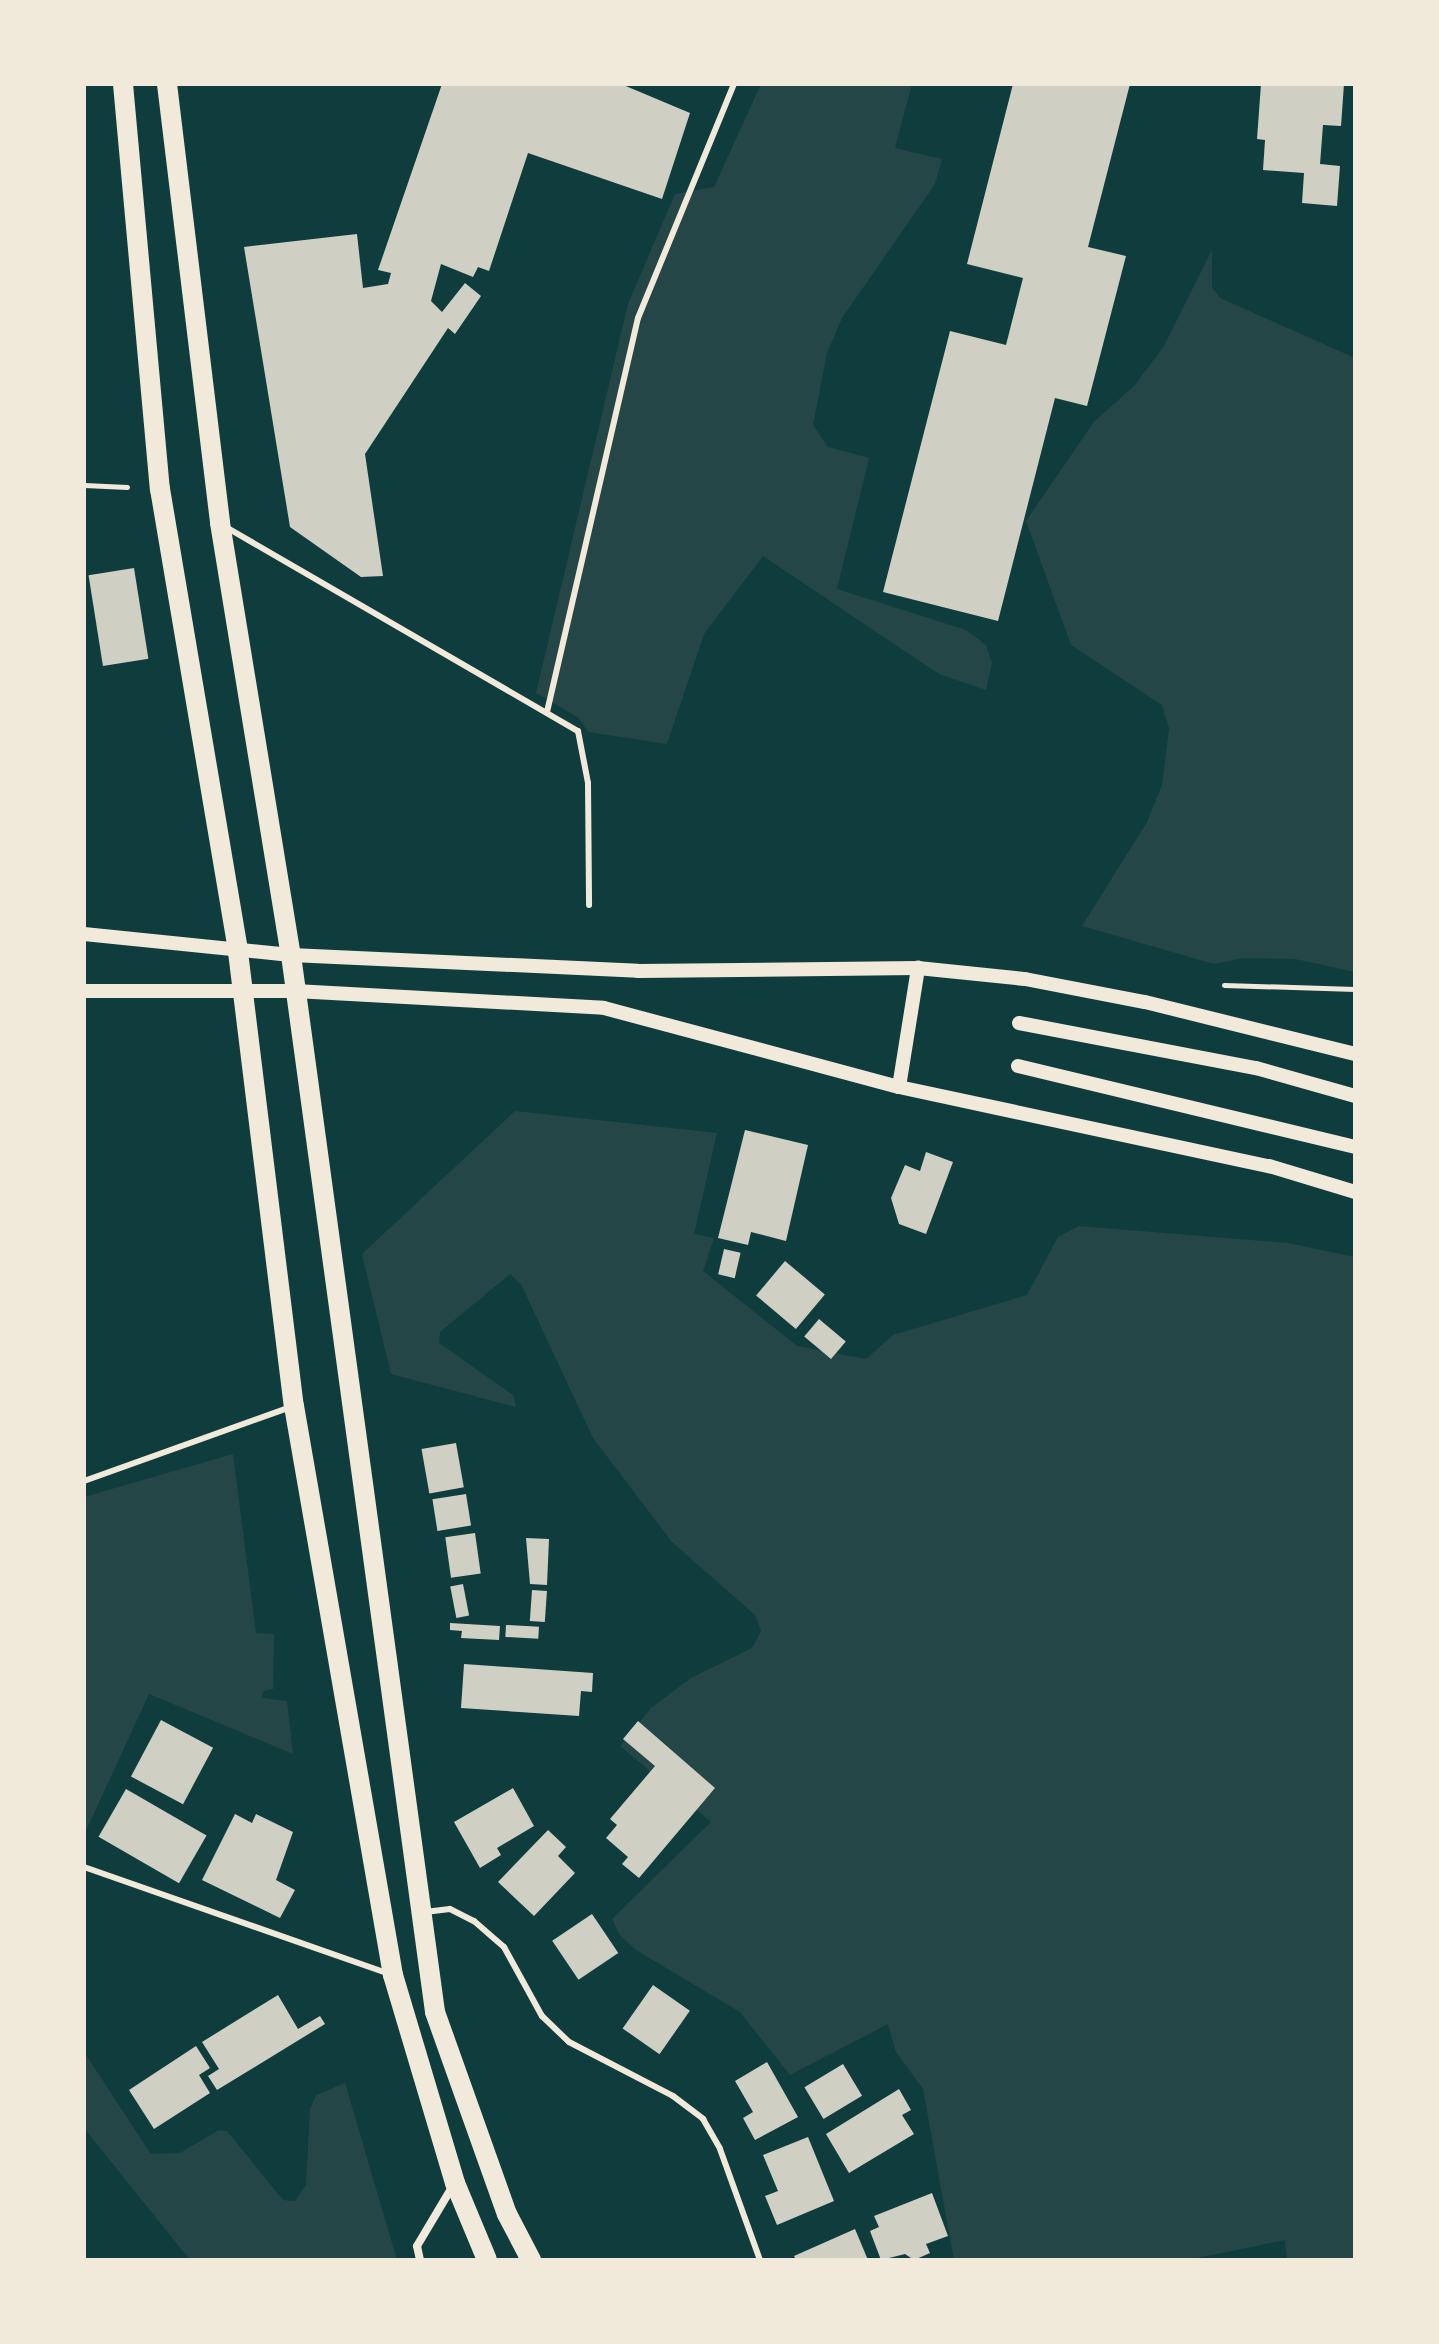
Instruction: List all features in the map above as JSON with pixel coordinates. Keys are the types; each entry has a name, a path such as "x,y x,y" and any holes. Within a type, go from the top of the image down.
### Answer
{"main road":[{"path":"123,84 160,489 238,952 294,1406 393,1975 455,2183 487,2260"},
{"path":"167,84 220,523 291,955 435,2012 507,2214 531,2260"}],"street":[{"path":"84,934 238,952 638,971 918,968 1025,979 1145,1002 1355,1054"},
{"path":"899,1087 918,968"},
{"path":"84,991 295,991 604,1008 899,1087 1269,1166 1355,1192"},
{"path":"1019,1023 1256,1068 1355,1096"},
{"path":"1018,1066 1355,1147"},
{"path":"420,2260 417,2246 455,2183"}],"lane":[{"path":"547,712 638,318 734,84"},
{"path":"220,523 578,731 588,783 589,905"},
{"path":"84,1481 294,1406"},
{"path":"84,1867 393,1975"},
{"path":"422,1913 450,1909 474,1921 504,1947 542,2016 569,2042 673,2096 703,2119 720,2149 760,2260"}],"path":[{"path":"84,485 160,489"},
{"path":"1224,985 1355,989"}],"shaded area":[{"path":"761,84 912,84 895,148 942,159 935,184 842,318 827,353 813,425 828,447 869,458 837,589 966,630 986,645 992,663 986,690 939,674 763,556 704,634 667,744 588,732 579,718 536,693 628,304 675,194 714,187"},
{"path":"1212,250 1212,287 1220,298 1355,358 1355,972 1295,959 1243,958 1214,964 1082,926 1147,822 1162,785 1169,728 1162,705 1071,645 1026,521 1094,422 1135,385 1164,346"},
{"path":"515,1111 717,1133 694,1234 714,1238 703,1271 797,1346 866,1359 893,1335 1027,1295 1058,1237 1079,1226 1288,1243 1355,1257 1355,2260 1287,2260 1285,2240 1188,2260 954,2260 923,2089 896,2052 888,2024 790,2075 740,2012 636,1950 619,1934 612,1919 711,1822 620,1746 651,1708 691,1678 752,1648 761,1631 755,1615 672,1542 593,1438 521,1284 510,1274 440,1332 439,1343 513,1395 516,1407 391,1374 362,1254"},
{"path":"233,1454 256,1633 274,1634 273,1689 263,1691 262,1698 287,1701 293,1754 149,1694 84,1835 84,1497"},
{"path":"84,2052 151,2154 180,2153 219,2130 227,2131 283,2200 295,2201 306,2185 310,2109 316,2095 345,2083 397,2260 190,2260 84,2128"}],"building":[{"path":"442,84 621,84 690,113 662,199 528,153 489,271 478,267 473,277 441,264 431,301 442,312 465,283 481,296 455,334 448,328 365,454 383,576 361,577 290,527 244,247 357,234 363,288 388,284 391,273 378,270"},
{"path":"1013,84 1130,84 1088,247 1126,256 1087,406 1055,398 998,621 883,592 950,331 1006,345 1023,278 967,264"},
{"path":"1261,84 1344,84 1341,126 1323,125 1320,164 1340,166 1337,206 1302,203 1304,173 1263,170 1265,140 1257,139"},
{"path":"134,568 148,659 103,666 89,575"},
{"path":"745,1130 808,1145 786,1241 751,1232 748,1245 718,1238"},
{"path":"926,1152 953,1162 926,1234 899,1224 891,1198 905,1165 920,1171"},
{"path":"724,1249 741,1253 735,1278 718,1274"},
{"path":"785,1261 825,1294 796,1329 756,1295"},
{"path":"819,1319 846,1341 831,1359 804,1337"},
{"path":"456,1443 464,1487 429,1493 422,1449"},
{"path":"466,1494 471,1526 437,1531 432,1499"},
{"path":"475,1533 481,1574 451,1578 445,1537"},
{"path":"526,1538 549,1539 547,1585 530,1584"},
{"path":"463,1584 469,1615 456,1618 450,1586"},
{"path":"532,1590 547,1591 545,1622 530,1621"},
{"path":"450,1623 500,1626 499,1640 461,1638 462,1631 450,1630"},
{"path":"506,1625 539,1627 538,1639 505,1637"},
{"path":"464,1664 593,1673 592,1692 581,1691 579,1716 461,1708"},
{"path":"161,1720 213,1748 183,1804 131,1777"},
{"path":"638,1721 715,1788 639,1878 622,1864 628,1857 606,1838 617,1825 610,1819 655,1766 623,1739"},
{"path":"513,1788 534,1826 497,1848 501,1855 480,1868 454,1822"},
{"path":"126,1789 207,1836 179,1883 98,1837"},
{"path":"235,1814 252,1823 256,1814 293,1832 276,1880 295,1890 280,1918 202,1880"},
{"path":"548,1830 566,1847 558,1856 575,1873 534,1916 498,1882"},
{"path":"592,1914 618,1953 578,1980 552,1941"},
{"path":"653,1985 690,2011 659,2054 623,2028"},
{"path":"278,1995 298,2029 320,2016 325,2024 217,2090 208,2076 219,2069 202,2042"},
{"path":"196,2046 210,2068 199,2075 210,2093 154,2129 129,2090"},
{"path":"767,2062 798,2117 755,2140 743,2118 753,2112 735,2081"},
{"path":"843,2064 862,2096 823,2119 804,2087"},
{"path":"899,2089 911,2110 902,2115 914,2134 849,2173 826,2134"},
{"path":"808,2137 834,2201 777,2225 765,2196 778,2191 763,2155"},
{"path":"932,2193 948,2236 926,2244 930,2253 914,2260 905,2254 881,2260 870,2231 879,2227 874,2216"},
{"path":"855,2229 868,2260 796,2260 794,2256"}]}
